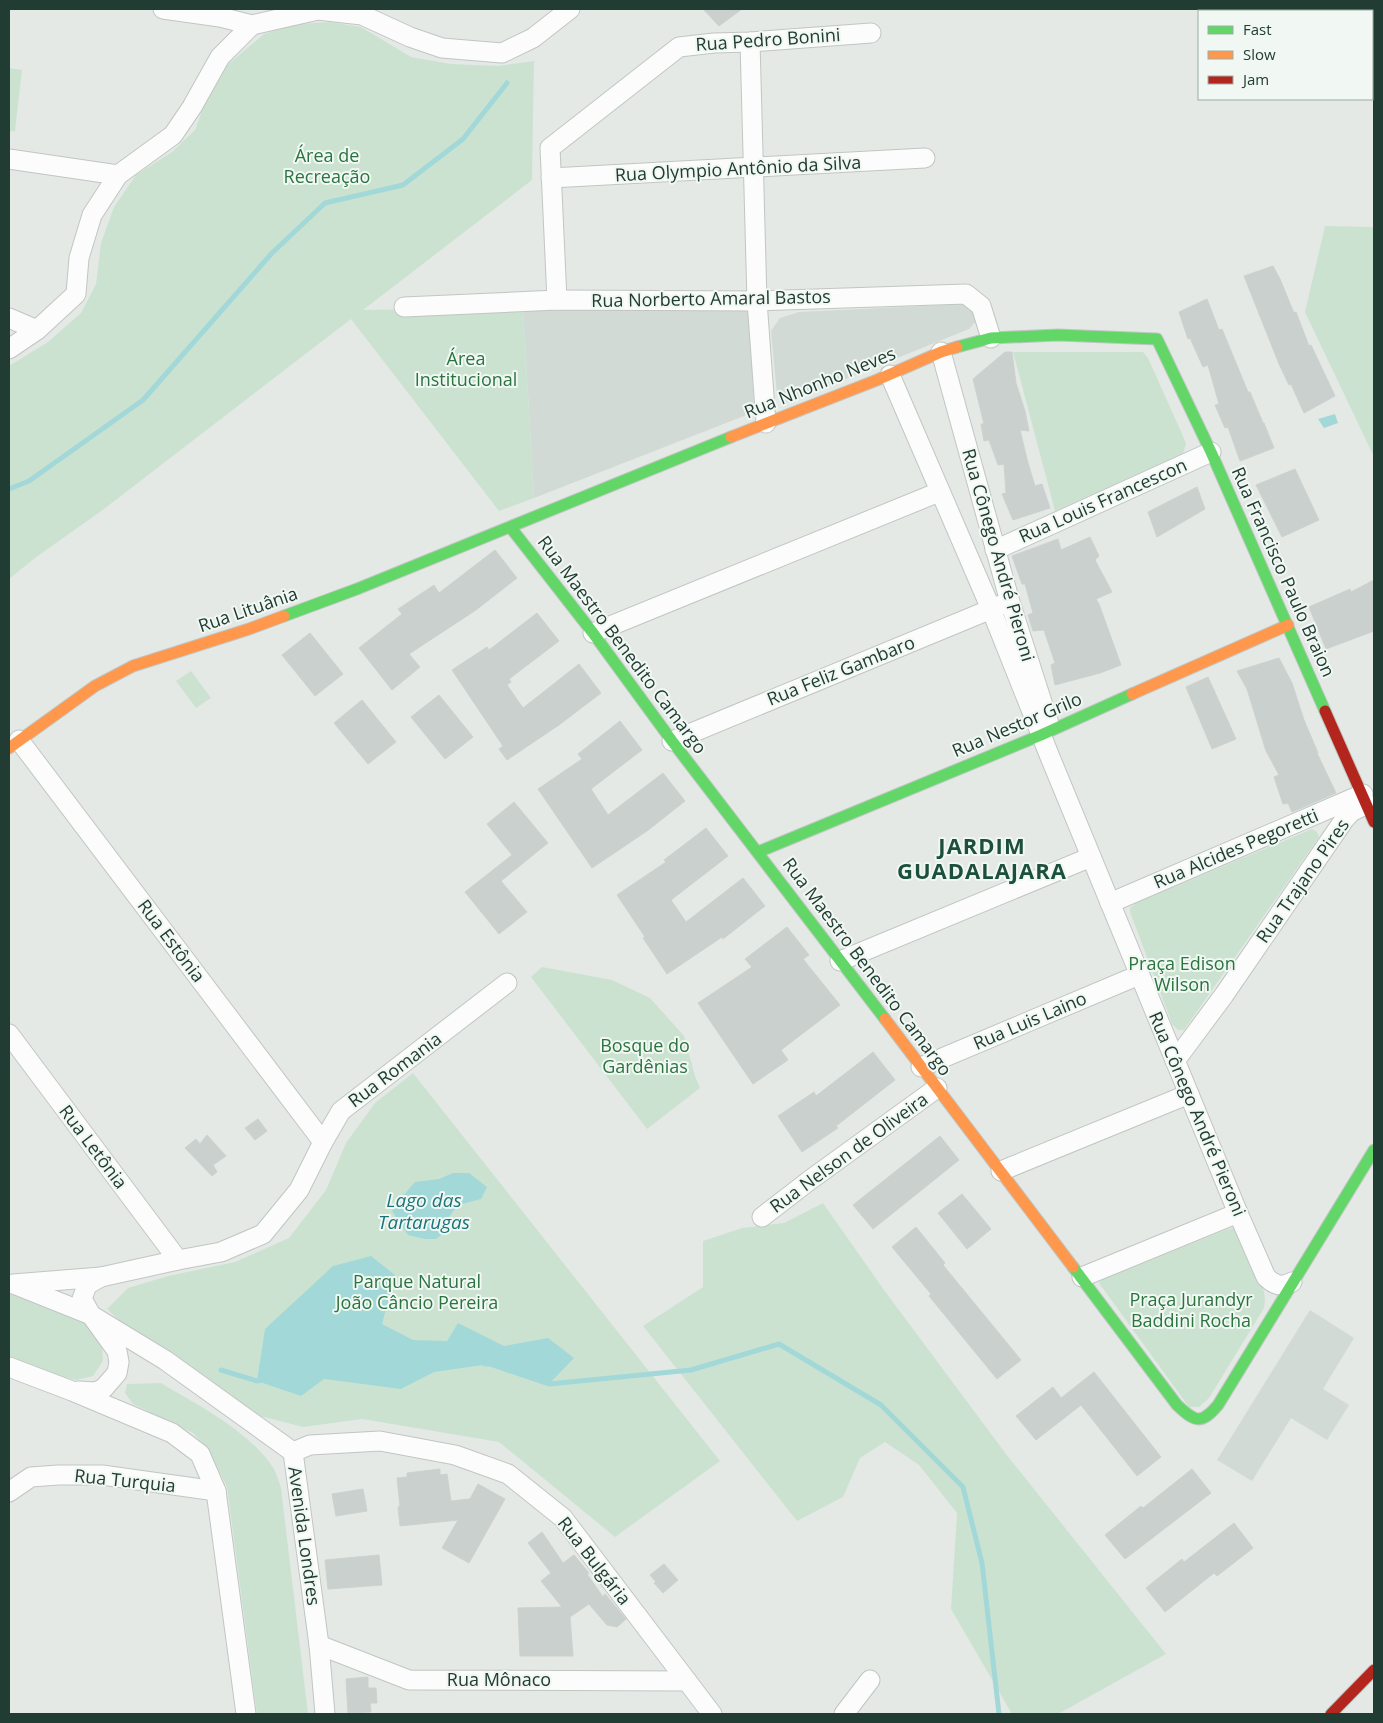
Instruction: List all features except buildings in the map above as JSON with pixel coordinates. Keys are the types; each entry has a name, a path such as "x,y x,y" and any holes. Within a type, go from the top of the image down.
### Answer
{"street":[{"path":"163,9 220,17 252,25 318,10 362,15 410,37 442,48 502,53 533,38 570,9"},
{"path":"9,349 37,330 76,294 79,258 92,215 118,175 173,136 192,107 220,56 252,25"},
{"name":"Rua Pedro Bonini","path":"551,178 550,148 680,47 714,43 871,33"},
{"path":"750,42 757,301 766,423"},
{"name":"Rua Olympio Antônio da Silva","path":"551,178 925,158"},
{"path":"9,159 118,175"},
{"path":"551,178 557,300"},
{"name":"Rua Norberto Amaral Bastos","path":"404,306 557,300 757,301 966,294 981,306 991,338"},
{"path":"9,318 37,330"},
{"name":"Rua Nhonho Neves","path":"511,528 766,423 890,375 941,352 991,338 1058,335 1157,339"},
{"name":"Rua Francisco Paulo Braion","path":"1157,339 1211,452 1368,807"},
{"name":"Rua Cônego André Pieroni","path":"941,352 1046,733 1050,758 1266,1277 1278,1286 1286,1286 1292,1282"},
{"name":"Rua Cônego André Pieroni","path":"890,375 939,492 1046,733"},
{"name":"Rua Louis Francescon","path":"995,550 1211,452"},
{"path":"593,633 939,492"},
{"name":"Rua Maestro Benedito Camargo","path":"511,528 1001,1170 1177,1405 1191,1419 1200,1420 1210,1416 1292,1282"},
{"name":"Rua Lituânia","path":"14,744 95,686 133,666 249,629 318,604 511,528"},
{"name":"Rua Feliz Gambaro","path":"672,740 1010,602"},
{"name":"Rua Nestor Grilo","path":"758,852 1046,733 1288,625"},
{"name":"Rua Estônia","path":"14,744 323,1142"},
{"name":"Rua Alcides Pegoretti","path":"1110,903 1368,807"},
{"name":"Rua Trajano Pires","path":"1175,1061 1224,995 1344,820 1352,812 1368,807"},
{"path":"840,961 1091,857"},
{"name":"Rua Luis Laino","path":"921,1067 1140,975"},
{"name":"Rua Romania","path":"11,1283 101,1277 221,1252 263,1234 299,1190 341,1111 508,983"},
{"name":"Rua Letônia","path":"9,1034 178,1260"},
{"name":"Rua Nelson de Oliveira","path":"762,1217 937,1088"},
{"path":"1001,1170 1189,1094"},
{"path":"1292,1282 1374,1150"},
{"path":"1082,1277 1238,1212"},
{"path":"72,1391 96,1392 104,1388 117,1373 118,1351 91,1315 82,1299 87,1285 101,1277"},
{"name":"Avenida Londres","path":"11,1283 91,1315 164,1360 293,1452 319,1645 325,1714"},
{"path":"9,1367 172,1433 200,1454 216,1491 246,1714"},
{"name":"Rua Bulgária","path":"293,1452 310,1445 380,1440 455,1455 508,1474 563,1518 712,1714"},
{"name":"Rua Turquia","path":"9,1492 31,1477 58,1475 102,1475 216,1491"},
{"name":"Rua Mônaco","path":"319,1645 410,1680 687,1681"},
{"path":"1331,1714 1374,1670"},
{"path":"844,1714 870,1680"}],"shaded area":[{"path":"964,304 972,307 976,321 969,329 786,403 777,394 771,331 780,318 799,312"},
{"path":"742,306 749,310 754,409 744,416 534,498 523,307"},
{"path":"1310,1310 1354,1338 1323,1389 1349,1405 1327,1440 1291,1418 1252,1481 1217,1460"}],"green space":[{"name":"Área de Recreação","path":"330,22 361,27 411,57 451,64 498,66 534,61 532,180 363,310 523,307 534,498 499,511 351,319 104,509 9,579 9,366 48,342 81,313 96,284 101,243 114,207 136,175 172,152 195,130 207,97 226,66 264,34 296,24"},
{"path":"9,68 22,70 15,131 9,131"},
{"path":"1325,226 1374,227 1374,457 1305,312"},
{"path":"1013,352 1143,352 1148,358 1183,436 1186,444 1183,454 1055,511"},
{"path":"191,671 211,698 196,708 176,681"},
{"name":"Praça Edison Wilson","path":"1312,829 1317,832 1319,837 1184,1030 1178,1030 1172,1024 1130,908 1136,903"},
{"name":"Bosque do Gardênias","path":"542,967 612,980 650,998 684,1036 700,1088 647,1129 531,977"},
{"name":"Parque Natural João Câncio Pereira","path":"413,1073 720,1461 615,1537 499,1442 362,1419 303,1427 260,1416 135,1335 107,1309 128,1288 168,1276 235,1262 289,1238 326,1190 346,1143 375,1103"},
{"path":"823,1203 884,1290 1006,1454 1166,1654 1058,1714 1012,1714 951,1609 957,1513 919,1465 885,1442 860,1458 843,1497 797,1521 643,1326 703,1287 703,1241 742,1228 784,1223"},
{"name":"Praça Jurandyr Baddini Rocha","path":"1234,1228 1264,1291 1264,1308 1209,1398 1199,1407 1189,1407 1099,1283 1102,1279"},
{"path":"9,1292 84,1319 102,1342 103,1361 93,1376 76,1380 57,1376 9,1358"},
{"path":"161,1383 238,1431 264,1455 275,1471 281,1488 308,1714 257,1714 227,1487 208,1449 193,1433 133,1404 125,1393 127,1384"}],"water":[{"path":"1335,414 1338,423 1324,428 1318,419"},
{"name":"Lago das Tartarugas","path":"453,1173 469,1173 487,1187 481,1199 458,1205 449,1217 446,1231 436,1239 425,1239 408,1235 392,1211 402,1197 415,1182 439,1179"},
{"path":"371,1256 395,1275 382,1324 413,1340 447,1341 458,1323 504,1346 548,1338 574,1358 549,1384 490,1364 434,1372 401,1389 324,1379 301,1396 257,1381 265,1329 333,1266"}],"waterway":[{"path":"9,489 29,481 143,400 272,253 325,203 403,185 463,139 507,83"},
{"path":"485,1364 549,1384 691,1370 779,1344 881,1405 963,1487 982,1563 999,1714"},
{"path":"221,1370 257,1381 262,1380"}],"traffic: fast":[{"path":"957,347 991,338 1058,335 1157,339 1211,452 1325,711"},
{"path":"284,616 357,589 731,437"},
{"path":"511,528 593,633 672,741 885,1019"},
{"path":"758,852 1041,735 1132,694"},
{"path":"1073,1267 1177,1405 1193,1418 1202,1418 1207,1416 1218,1405 1374,1150"}],"traffic: slow":[{"path":"731,437 957,347"},
{"path":"9,748 95,686 133,666 284,616"},
{"path":"1132,694 1288,625"},
{"path":"885,1019 1073,1267"}],"traffic: jam":[{"path":"1325,711 1374,822"},
{"path":"1331,1714 1374,1670"}],"district":[{"name":"JARDIM GUADALAJARA","path":"982,858"}],"park label":[{"name":"Área Institucional","path":"466,369"}]}
